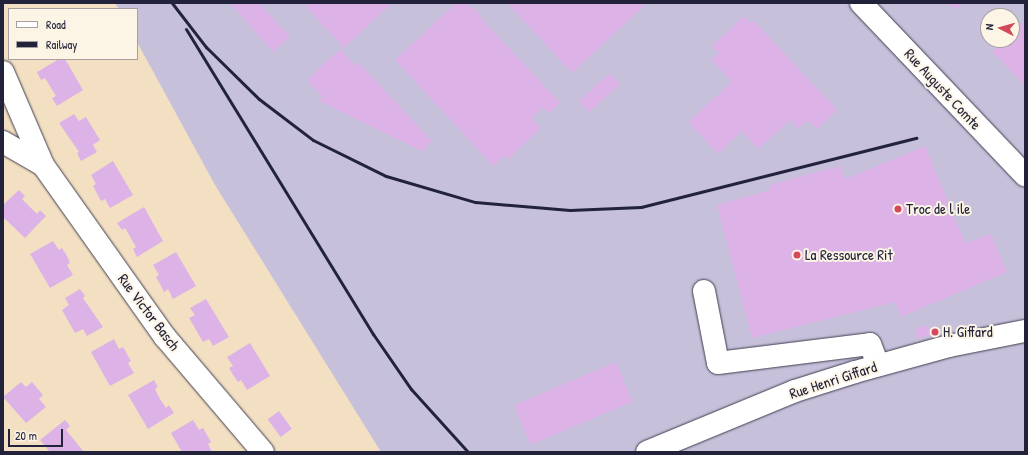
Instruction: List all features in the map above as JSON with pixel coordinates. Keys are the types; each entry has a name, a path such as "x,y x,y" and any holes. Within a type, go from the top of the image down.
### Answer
{"street":[{"name":"Rue Auguste Comte","path":"862,3 1025,174"},
{"name":"Rue Victor Basch","path":"3,72 43,165 164,337 263,452"},
{"name":"Rue Victor Basch","path":"3,142 43,165"},
{"path":"704,291 718,363 870,344 878,366"},
{"name":"Rue Henri Giffard","path":"648,452 795,391 856,372 950,346 1025,331"},
{"path":"856,372 863,374 874,373 1025,342"}],"shaded area":[{"path":"115,3 1025,3 1025,452 381,452 215,185 138,44 138,8 118,8"}],"building":[{"path":"230,3 259,3 290,37 273,52"},
{"path":"310,3 392,3 344,48 306,7"},
{"path":"456,3 466,3 472,9 473,7 481,16 480,17 560,103 549,113 543,107 531,118 541,128 508,159 504,156 493,166 395,60"},
{"path":"507,3 647,3 572,73"},
{"path":"948,3 962,3 955,10"},
{"path":"744,16 751,23 754,21 837,110 817,129 808,120 798,129 790,120 758,149 742,131 718,154 688,122 732,82 711,60 719,53 712,46"},
{"path":"1025,21 1025,86 992,51 995,48 1020,48 1020,26"},
{"path":"340,49 356,66 359,63 432,141 422,151 319,101 323,98 307,80"},
{"path":"57,60 66,60 83,90 57,106 52,98 56,96 45,78 41,80 37,72"},
{"path":"610,73 620,84 589,112 579,101"},
{"path":"74,114 79,121 86,117 100,140 93,145 97,152 81,161 77,153 79,152 59,123"},
{"path":"925,146 965,243 991,234 1007,272 901,317 895,302 752,338 717,205 770,190 769,185 840,166 845,179"},
{"path":"113,161 133,195 110,208 105,199 101,201 93,186 96,184 91,175"},
{"path":"19,190 25,196 22,199 37,214 40,210 46,216 25,238 3,217 3,205"},
{"path":"144,207 163,241 137,257 133,249 136,247 125,228 122,230 117,223"},
{"path":"53,241 59,250 62,248 67,256 70,263 67,265 73,275 50,288 30,254"},
{"path":"176,252 196,286 173,299 168,289 164,292 156,277 159,275 153,265"},
{"path":"80,289 85,296 83,298 103,327 87,336 83,329 75,333 62,310 69,305 65,298"},
{"path":"206,299 229,337 213,346 209,339 203,342 189,318 195,315 190,308"},
{"path":"928,325 931,335 918,339 915,329"},
{"path":"114,339 119,349 123,347 131,361 128,363 134,373 110,386 91,352"},
{"path":"250,343 270,376 247,390 241,380 238,382 233,375 229,368 233,366 227,357"},
{"path":"616,362 633,402 531,445 514,405"},
{"path":"154,380 158,387 155,389 160,399 166,408 169,405 174,413 148,429 128,395"},
{"path":"21,382 26,387 32,382 43,395 39,399 46,407 26,423 3,397"},
{"path":"279,411 292,429 281,437 268,419"},
{"path":"65,420 70,426 66,430 84,452 50,452 40,440"},
{"path":"193,420 199,430 203,428 211,442 208,444 212,452 182,452 171,433"}],"railway":[{"path":"172,3 206,47 259,99 313,140 386,176 475,202 570,210 641,207 916,138"},
{"path":"186,29 373,334 411,389 468,452"}],"place":[{"name":"Troc de l ile","path":"898,209"},
{"name":"La Ressource Rit","path":"797,255"},
{"name":"H. Giffard","path":"935,332"}]}
